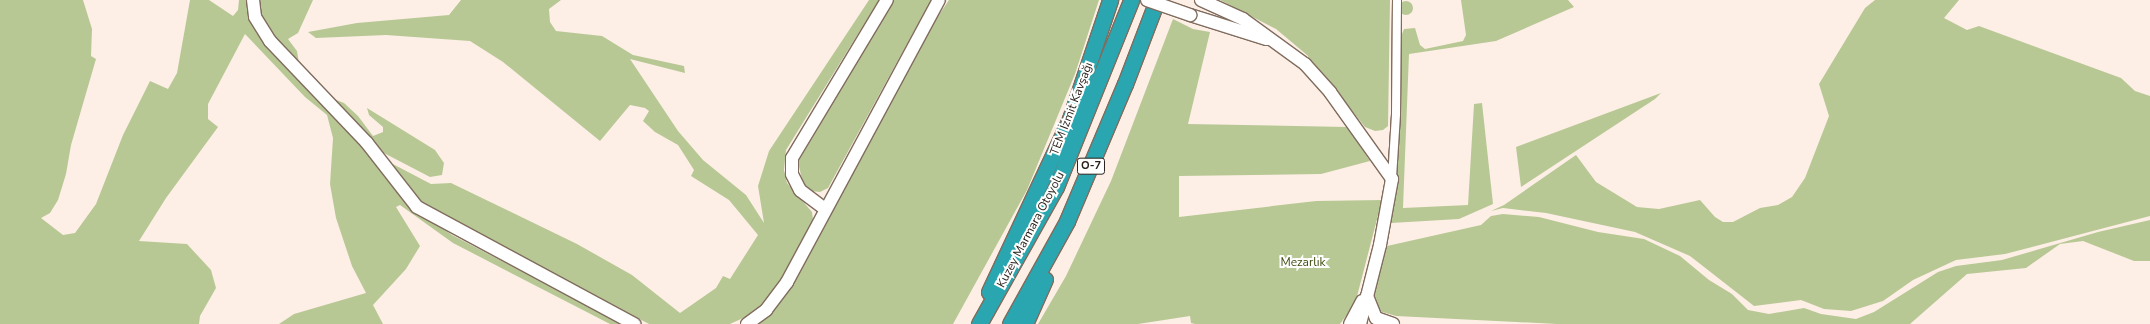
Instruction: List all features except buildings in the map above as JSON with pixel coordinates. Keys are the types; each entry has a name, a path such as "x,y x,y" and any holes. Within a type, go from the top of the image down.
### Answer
{"highway":[{"name":"TEM İzmit Kavşağı","path":"975,324 1070,119 1110,0"},
{"name":"Kuzey Marmara Otoyolu","path":"979,324 1056,187 1132,0"},
{"name":"Kuzey Marmara Otoyolu","path":"1010,324 1066,221 1125,84 1156,0"},
{"path":"1025,324 1032,312 1066,221"}],"street":[{"path":"253,0 255,17 270,41 367,144 417,207 634,324"},
{"path":"825,209 800,190 792,174 792,158 887,0"},
{"path":"747,324 766,310 778,296 939,0"},
{"path":"1147,0 1277,43"},
{"path":"1201,0 1243,19 1305,64 1330,92 1392,179"},
{"path":"1383,324 1356,322 1367,291 1380,245 1392,179 1396,114 1397,0"},
{"path":"1367,291 1371,311 1376,318 1393,324"}],"green space":[{"path":"0,0 83,0 92,29 91,56 96,59 71,145 66,174 58,200 50,213 41,218 63,235 75,233 96,204 123,135 150,81 168,89 177,73 190,0 209,0 233,16 238,10 239,0 248,0 252,25 257,34 373,157 411,207 452,235 622,324 610,324 453,243 400,205 396,207 420,246 406,269 373,305 383,324 279,324 294,314 366,293 352,266 336,218 330,184 333,138 327,115 305,97 245,34 208,104 208,119 218,127 166,198 139,241 187,244 211,270 216,288 200,316 199,324 0,324"},
{"path":"257,0 313,0 298,33 288,39 297,51 299,63 273,39 261,19"},
{"path":"461,0 561,0 549,9 550,22 556,31 602,36 633,55 684,66 685,73 630,59 678,131 703,160 746,195 764,223 758,186 769,151 869,0 879,0 786,150 784,170 787,183 812,212 813,220 771,297 754,313 730,324 649,324 417,201 389,162 431,184 451,183 577,244 632,275 680,313 716,288 723,276 730,279 758,235 729,200 691,176 694,170 678,145 655,132 643,121 649,111 645,108 630,105 600,141 503,62 470,41 386,35 316,38 308,32 357,23 449,15"},
{"path":"894,0 931,0 828,188 820,192 811,191 803,184 798,162"},
{"path":"949,0 1099,0 1075,74 1027,190 953,324 759,324 787,294 928,31"},
{"path":"1220,0 1390,0 1388,126 1383,130 1375,131 1365,127 1307,55 1276,29"},
{"path":"1461,0 1568,0 1574,7 1496,41 1409,54 1403,208 1468,205 1474,104 1482,103 1493,204 1459,219 1391,223 1399,148 1402,34 1404,29 1415,28 1420,45 1425,49 1463,41 1466,35"},
{"path":"1875,0 1959,0 1944,18 1967,30 1979,26 2121,78 2135,91 2150,96 2150,216 2005,254 1956,260 1913,280 1883,301 1851,311 1824,309 1801,300 1754,306 1690,256 1635,232 1546,213 1503,208 1491,211 1504,205 1576,155 1596,182 1637,207 1659,209 1700,200 1715,217 1723,222 1733,222 1760,208 1778,205 1792,197 1805,178 1829,116 1819,84 1865,8"},
{"path":"1406,1 1411,3 1413,8 1411,13 1406,15 1401,13 1399,8 1401,3"},
{"name":"Mezarlık","path":"1173,19 1193,29 1210,32 1188,124 1347,127 1370,161 1321,174 1179,176 1179,217 1316,201 1382,200 1355,304 1340,324 1195,324 1191,323 1190,316 1138,324 1038,324 1066,276 1111,181"},
{"path":"1661,93 1655,99 1521,187 1516,147"},
{"path":"334,99 344,103 358,116 373,136 383,132 383,127 369,115 367,108 435,150 444,163 442,175 430,177 380,151"},
{"path":"1503,214 1539,217 1598,232 1644,239 1680,256 1709,280 1732,294 1748,310 1769,314 1804,308 1821,314 1856,319 1874,312 1938,272 1956,266 2002,260 2098,232 2150,220 2150,261 2134,261 2083,241 2060,244 2026,268 1967,274 1910,324 1557,324 1396,316 1379,311 1373,297 1387,246 1481,225 1491,216"}]}
